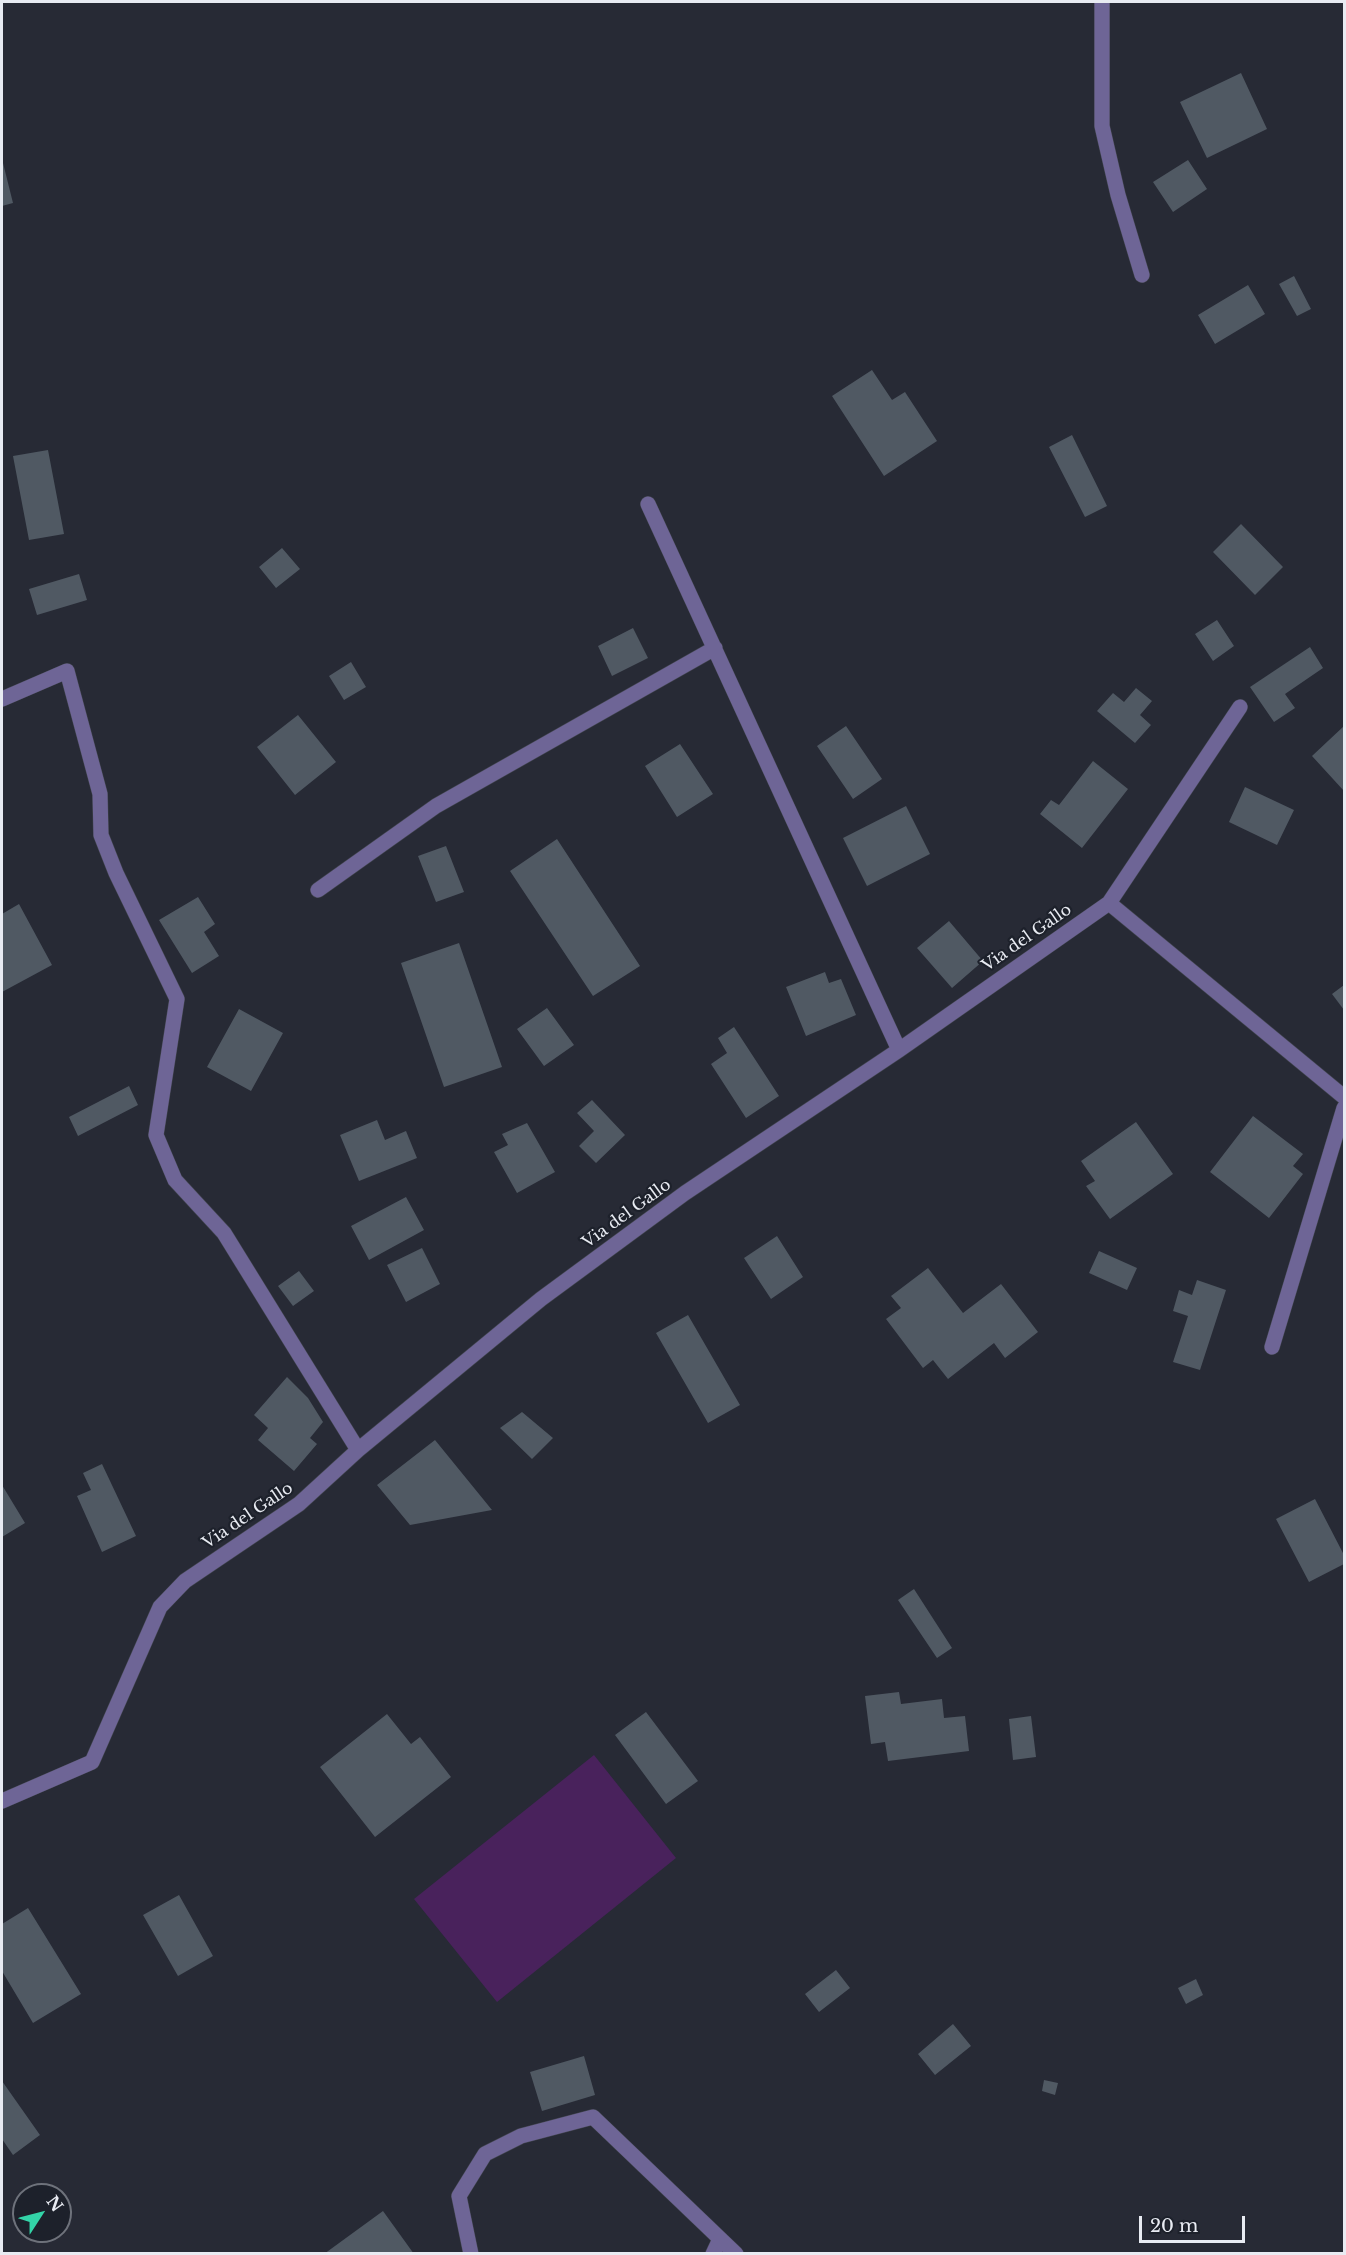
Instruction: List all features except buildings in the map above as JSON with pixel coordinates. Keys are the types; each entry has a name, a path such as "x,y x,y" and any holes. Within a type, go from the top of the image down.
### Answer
{"street":[{"path":"1102,2 1102,126 1118,195 1142,275"},
{"path":"648,504 899,1050"},
{"path":"318,890 436,806 715,648"},
{"path":"2,699 67,671 100,794 101,836 116,873 177,999 156,1135 175,1180 224,1233 358,1450"},
{"path":"1240,707 1109,903 1344,1097"},
{"name":"Via del Gallo","path":"2,1801 92,1762 160,1607 185,1581 299,1504 358,1450 560,1285 685,1193 899,1050 1109,903"},
{"path":"1272,1347 1344,1108"},
{"path":"471,2253 459,2196 485,2154 521,2136 593,2117 736,2253"},
{"path":"713,2253 720,2239"}],"shaded area":[{"path":"594,1755 676,1858 497,2002 414,1899"}]}
